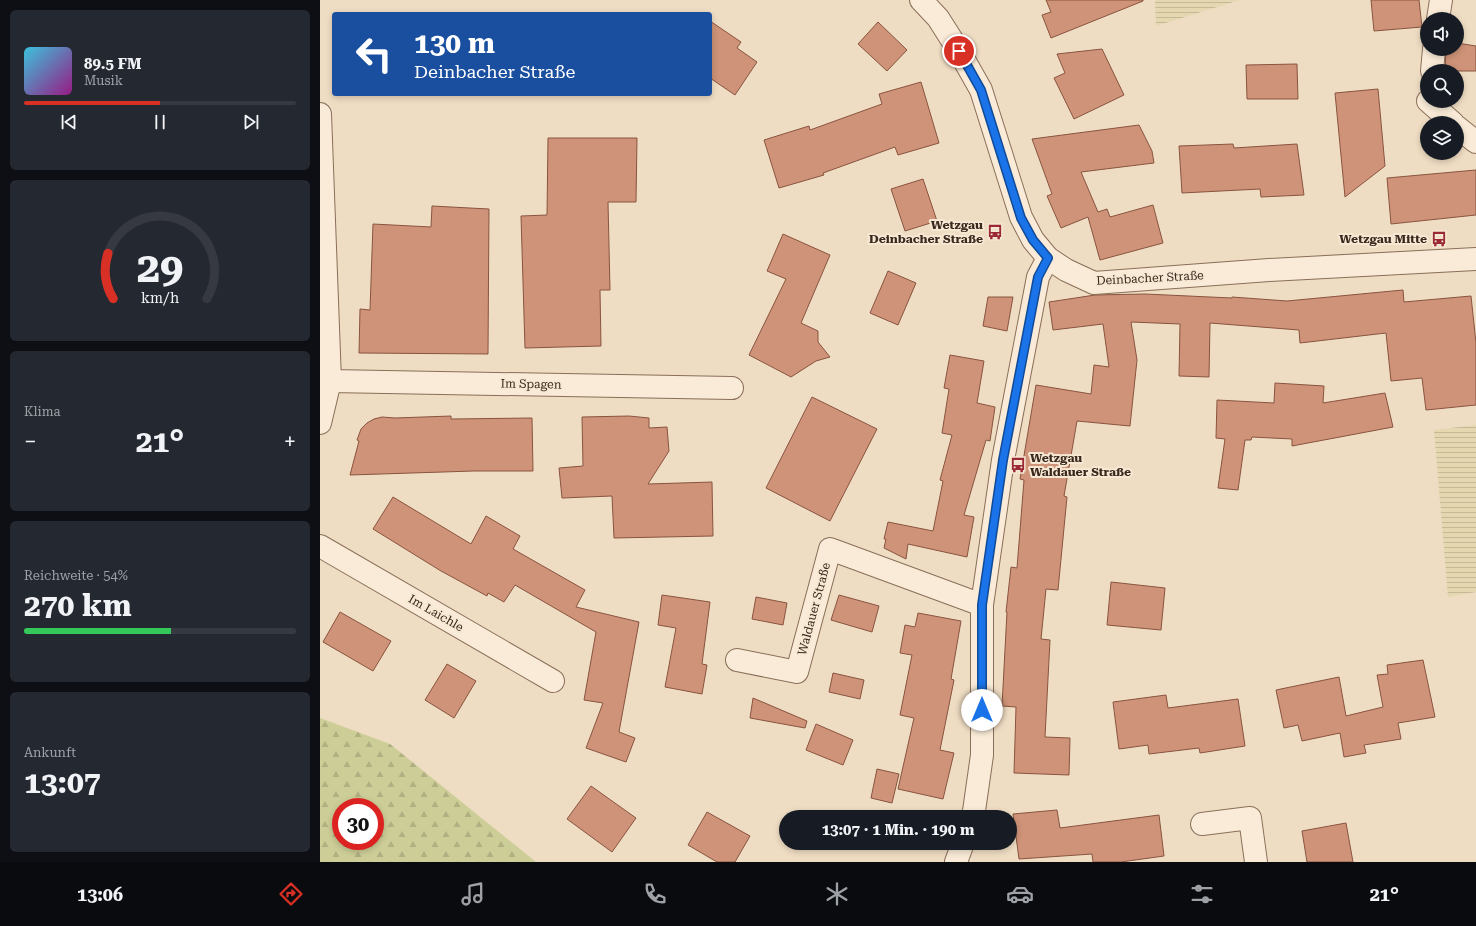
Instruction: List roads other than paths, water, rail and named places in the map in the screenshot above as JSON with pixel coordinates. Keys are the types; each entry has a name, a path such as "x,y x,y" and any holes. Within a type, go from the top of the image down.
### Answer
{"street":[{"name":"Deinbacher Straße","path":"921,0 938,18 981,90 1021,218 1033,240 1048,258 1066,270 1094,283 1277,269 1476,259"},
{"path":"1439,12 1441,0"},
{"path":"1436,108 1445,116"},
{"path":"320,114 330,381 320,423"},
{"path":"1464,133 1476,142"},
{"path":"974,810 982,755 982,605 1003,460 1030,315 1038,277 1048,258"},
{"name":"Im Spagen","path":"330,381 732,388"},
{"name":"Im Laichle","path":"320,546 552,681"},
{"name":"Waldauer Straße","path":"737,660 797,672 830,549 982,605"},
{"path":"1202,824 1250,818 1256,862"},
{"path":"956,862 960,850"}],"place":[{"name":"Wetzgau Deinbacher Straße","path":"995,232"},
{"name":"Wetzgau Mitte","path":"1439,239"},
{"name":"Wetzgau Waldauer Straße","path":"1018,465"}]}
